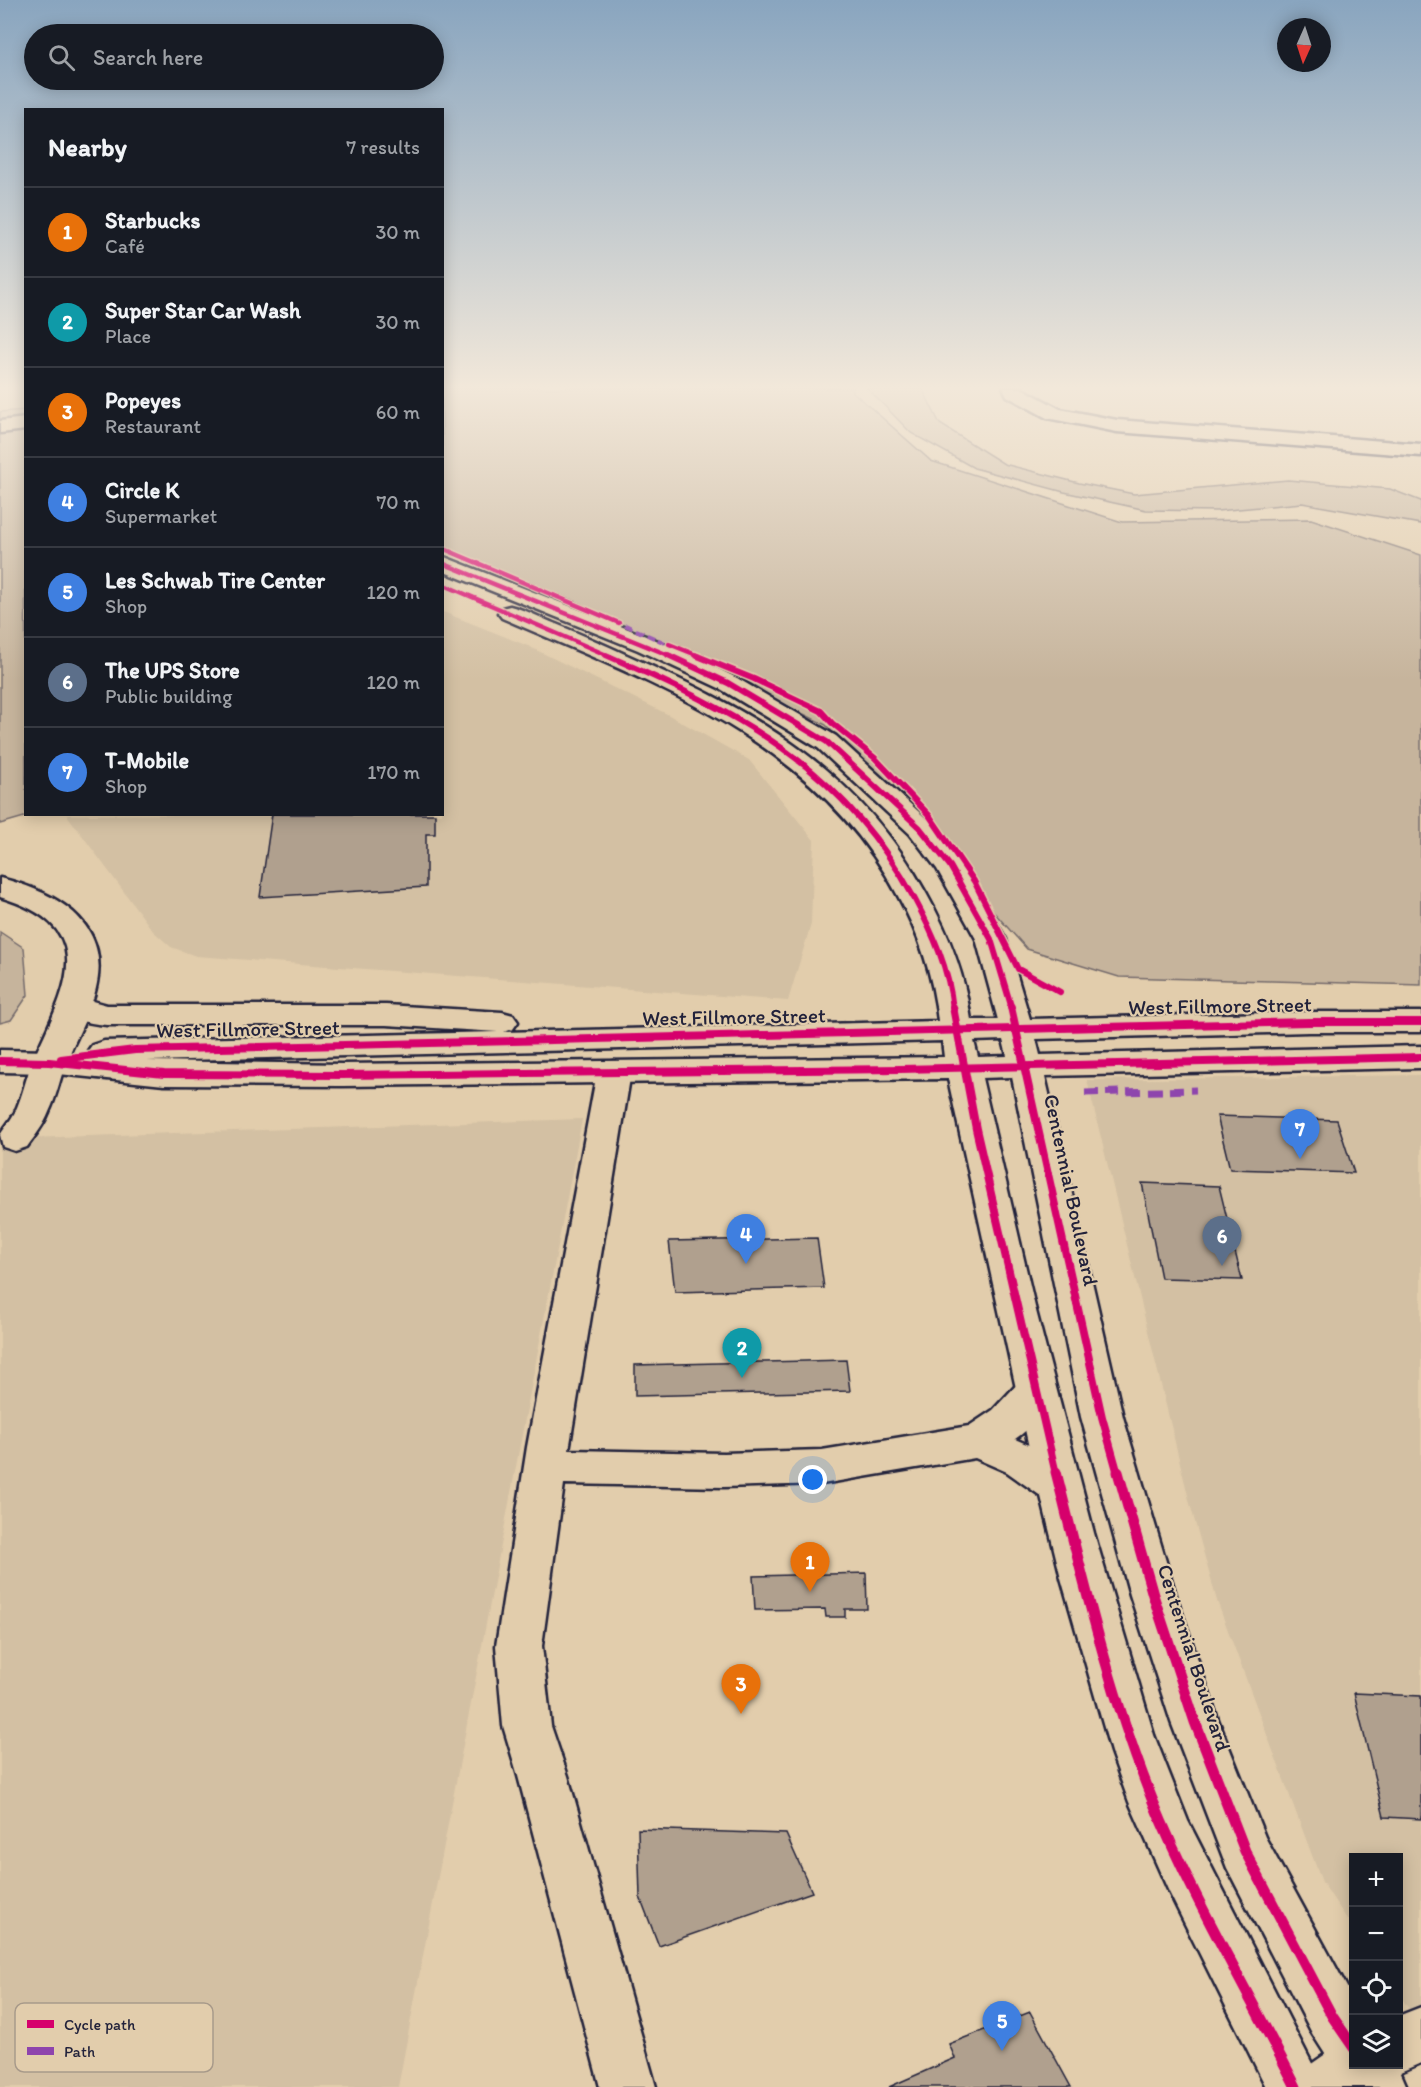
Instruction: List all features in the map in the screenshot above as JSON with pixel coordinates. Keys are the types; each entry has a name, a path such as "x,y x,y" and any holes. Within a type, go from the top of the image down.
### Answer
{"main road":[{"name":"Centennial Boulevard","path":"444,564 657,650 728,683 827,742 920,828 950,866 991,939 1022,1048 1102,1417 1153,1595 1195,1722 1245,1851 1332,2016 1349,2042"},
{"path":"444,585 663,680 754,728 796,756 840,797 875,836 906,886 936,943 950,983 974,1122 1036,1390 1060,1487 1128,1730 1152,1797 1181,1864 1296,2087"},
{"path":"0,887 41,902 65,919 80,944 83,967 82,982 74,1006 49,1062 34,1109 15,1139"},
{"path":"74,1006 92,1013 115,1015 408,1016 502,1022 647,1038"},
{"name":"West Fillmore Street","path":"1022,1048 1310,1022 1421,1022"},
{"name":"West Fillmore Street","path":"49,1062 83,1054 135,1050 647,1038 960,1049"},
{"name":"West Fillmore Street","path":"0,1061 49,1062 164,1074 374,1075 614,1072 960,1049 1022,1048 1421,1057"},
{"path":"614,1072 545,1467 519,1646 527,1726 543,1776 628,2087"},
{"path":"545,1467 724,1470 822,1467 978,1441 1008,1422 1036,1390"},
{"path":"978,1441 1022,1460 1060,1487"},
{"path":"1403,2043 1421,2034"},
{"path":"1327,2087 1354,2069"},
{"path":"1366,2069 1379,2087"}],"shaded area":[{"path":"0,485 24,485 24,816 28,816 0,824"},
{"path":"444,485 1007,485 1122,522 1311,519 1421,555 1421,985 1119,977 1027,949 826,725 575,601 444,550"},
{"path":"1039,485 1091,485 1134,494 1229,485 1349,485 1390,489 1421,501 1421,524 1302,503 1217,511 1146,510"},
{"path":"444,612 528,646 667,714 749,760 814,840 811,924 788,1001 196,956 171,947 153,931 68,816 444,816"},
{"path":"0,932 24,948 28,995 11,1020 0,1023"},
{"path":"1421,1075 1421,2027 1403,2000 1403,1853 1349,1853 1349,1922 1322,1882 1217,1601 1190,1504 1087,1080"},
{"path":"582,1119 398,2087 0,2087 0,1139"}],"building":[{"path":"272,816 435,816 435,834 426,834 426,887 260,897"},
{"path":"1217,1116 1337,1120 1354,1173 1230,1169"},
{"path":"1142,1183 1219,1186 1242,1280 1161,1278"},
{"path":"817,1238 824,1288 675,1292 669,1241"},
{"path":"846,1360 850,1391 635,1396 635,1365"},
{"path":"866,1573 867,1609 845,1609 845,1617 826,1617 825,1609 755,1610 753,1576"},
{"path":"1354,1693 1421,1696 1421,1819 1384,1817"},
{"path":"638,1829 786,1834 812,1892 659,1946 640,1897"},
{"path":"1030,2012 1071,2087 889,2087 955,2058 949,2044"}],"marked path":[{"path":"614,620 674,647"},
{"path":"1085,1093 1196,1090"}],"cycle path":[{"path":"444,549 619,623"},
{"path":"444,564 647,645 728,683 827,742 920,828 950,866 971,900 991,939 1004,979 1026,1066 1102,1417 1153,1595 1195,1722 1245,1851 1332,2016 1349,2041"},
{"path":"444,585 672,685 711,704 784,748 848,803 876,836 909,887 938,948 950,984 955,1024 971,1105 1038,1399 1091,1606 1125,1722 1152,1798 1185,1872 1296,2087"},
{"path":"669,644 754,679 821,711 832,723 875,758 929,815 974,881 1018,969 1060,992"},
{"path":"61,1059 135,1050 1309,1022 1421,1022"},
{"path":"0,1061 49,1062 164,1074 342,1075 901,1069 1421,1057"}],"place":[{"name":"T-Mobile","path":"1300,1159"},
{"name":"Circle K","path":"746,1264"},
{"name":"The UPS Store","path":"1222,1266"},
{"name":"Super Star Car Wash","path":"742,1378"},
{"name":"Starbucks","path":"810,1592"},
{"name":"Popeyes","path":"741,1714"},
{"name":"Les Schwab Tire Center","path":"1002,2051"}]}
